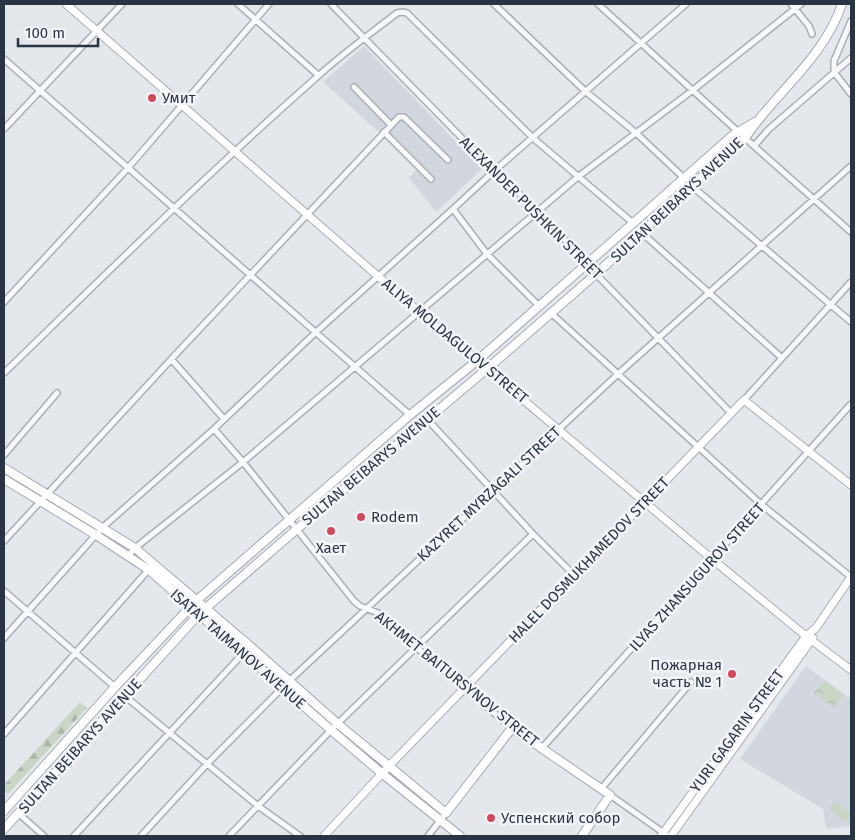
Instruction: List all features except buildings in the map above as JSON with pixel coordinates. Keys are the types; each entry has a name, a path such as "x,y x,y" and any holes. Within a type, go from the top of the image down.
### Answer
{"main road":[{"name":"SULTAN BEIBARYS AVENUE","path":"4,830 199,614 596,274 745,138 756,121 817,52 829,33 842,4"},
{"name":"SULTAN BEIBARYS AVENUE","path":"6,805 190,606 410,415 478,360 684,178 738,132 756,121"},
{"path":"351,467 356,470 359,476"},
{"name":"ISATAY TAIMANOV AVENUE","path":"4,468 135,548 155,563 338,724 389,766 443,817 460,836"},
{"name":"ISATAY TAIMANOV AVENUE","path":"4,479 96,535 148,570 382,774 443,817"},
{"path":"443,817 512,728"},
{"name":"AKHMET BAITURSYNOV STREET","path":"512,728 610,795"},
{"path":"582,836 610,795"}],"street":[{"name":"ALIYA MOLDAGULOV STREET","path":"66,4 419,312 488,368 712,559 806,636 851,670"},
{"path":"4,129 122,4"},
{"path":"238,4 318,75"},
{"path":"4,302 128,168 269,4"},
{"name":"ALEXANDER PUSHKIN STREET","path":"331,4 494,171 539,211 596,274 731,413"},
{"path":"494,4 585,91 635,132 684,178"},
{"path":"598,4 851,232"},
{"path":"4,638 102,528 214,429 378,275 686,4"},
{"path":"791,4 809,26 812,34"},
{"path":"128,556 135,548 243,462 579,176 693,90 802,4"},
{"path":"4,373 235,151 318,75 396,13 407,13 533,138 633,223"},
{"path":"851,21 834,61 834,72 851,94"},
{"name":"SULTAN BEIBARYS AVENUE","path":"754,146 769,129 851,58"},
{"path":"4,59 410,415"},
{"path":"354,87 391,125"},
{"path":"4,541 398,117 404,117 448,160"},
{"path":"384,132 431,179"},
{"name":"KAZYRET MYRZAGALI STREET","path":"141,836 207,764 289,681 658,337 851,166"},
{"path":"693,187 851,322"},
{"path":"453,209 487,254 539,306"},
{"path":"642,233 782,358"},
{"name":"HALEL DOSMUKHAMEDOV STREET","path":"324,836 464,688 744,400 851,282"},
{"path":"551,313 762,505 851,577"},
{"path":"172,360 224,418"},
{"path":"4,455 57,393"},
{"path":"744,400 851,486"},
{"name":"ILYAS ZHANSUGUROV STREET","path":"542,748 851,404"},
{"path":"426,419 533,534 574,575"},
{"name":"AKHMET BAITURSYNOV STREET","path":"214,429 243,462 354,601 360,606 378,613 512,728"},
{"path":"230,836 331,730 533,534"},
{"path":"4,734 155,563"},
{"name":"YURI GAGARIN STREET","path":"664,835 806,636 816,628 851,577"},
{"path":"4,591 114,687"},
{"name":"YURI GAGARIN STREET","path":"671,836 813,641 816,628"},
{"path":"74,836 250,646"},
{"path":"601,789 690,682"},
{"path":"126,697 258,806 300,836"},
{"name":"AKHMET BAITURSYNOV STREET","path":"610,795 664,835"},
{"path":"18,813 44,836"},
{"path":"428,836 443,817"}],"shaded area":[{"path":"364,46 482,169 436,212 409,178 419,166 386,129 380,133 323,82"},
{"path":"806,666 851,699 851,826 826,829 823,809 740,759"}],"green space":[{"path":"824,681 843,695 834,708 814,693"},
{"path":"80,702 87,708 8,794 4,790 4,785"},
{"path":"834,801 851,813 846,822 829,809"}],"place":[{"name":"Умит","path":"152,98"},
{"name":"Rodem","path":"361,517"},
{"name":"Хает","path":"331,531"},
{"name":"Пожарная часть № 1","path":"732,674"},
{"name":"Успенский собор","path":"491,818"}]}
